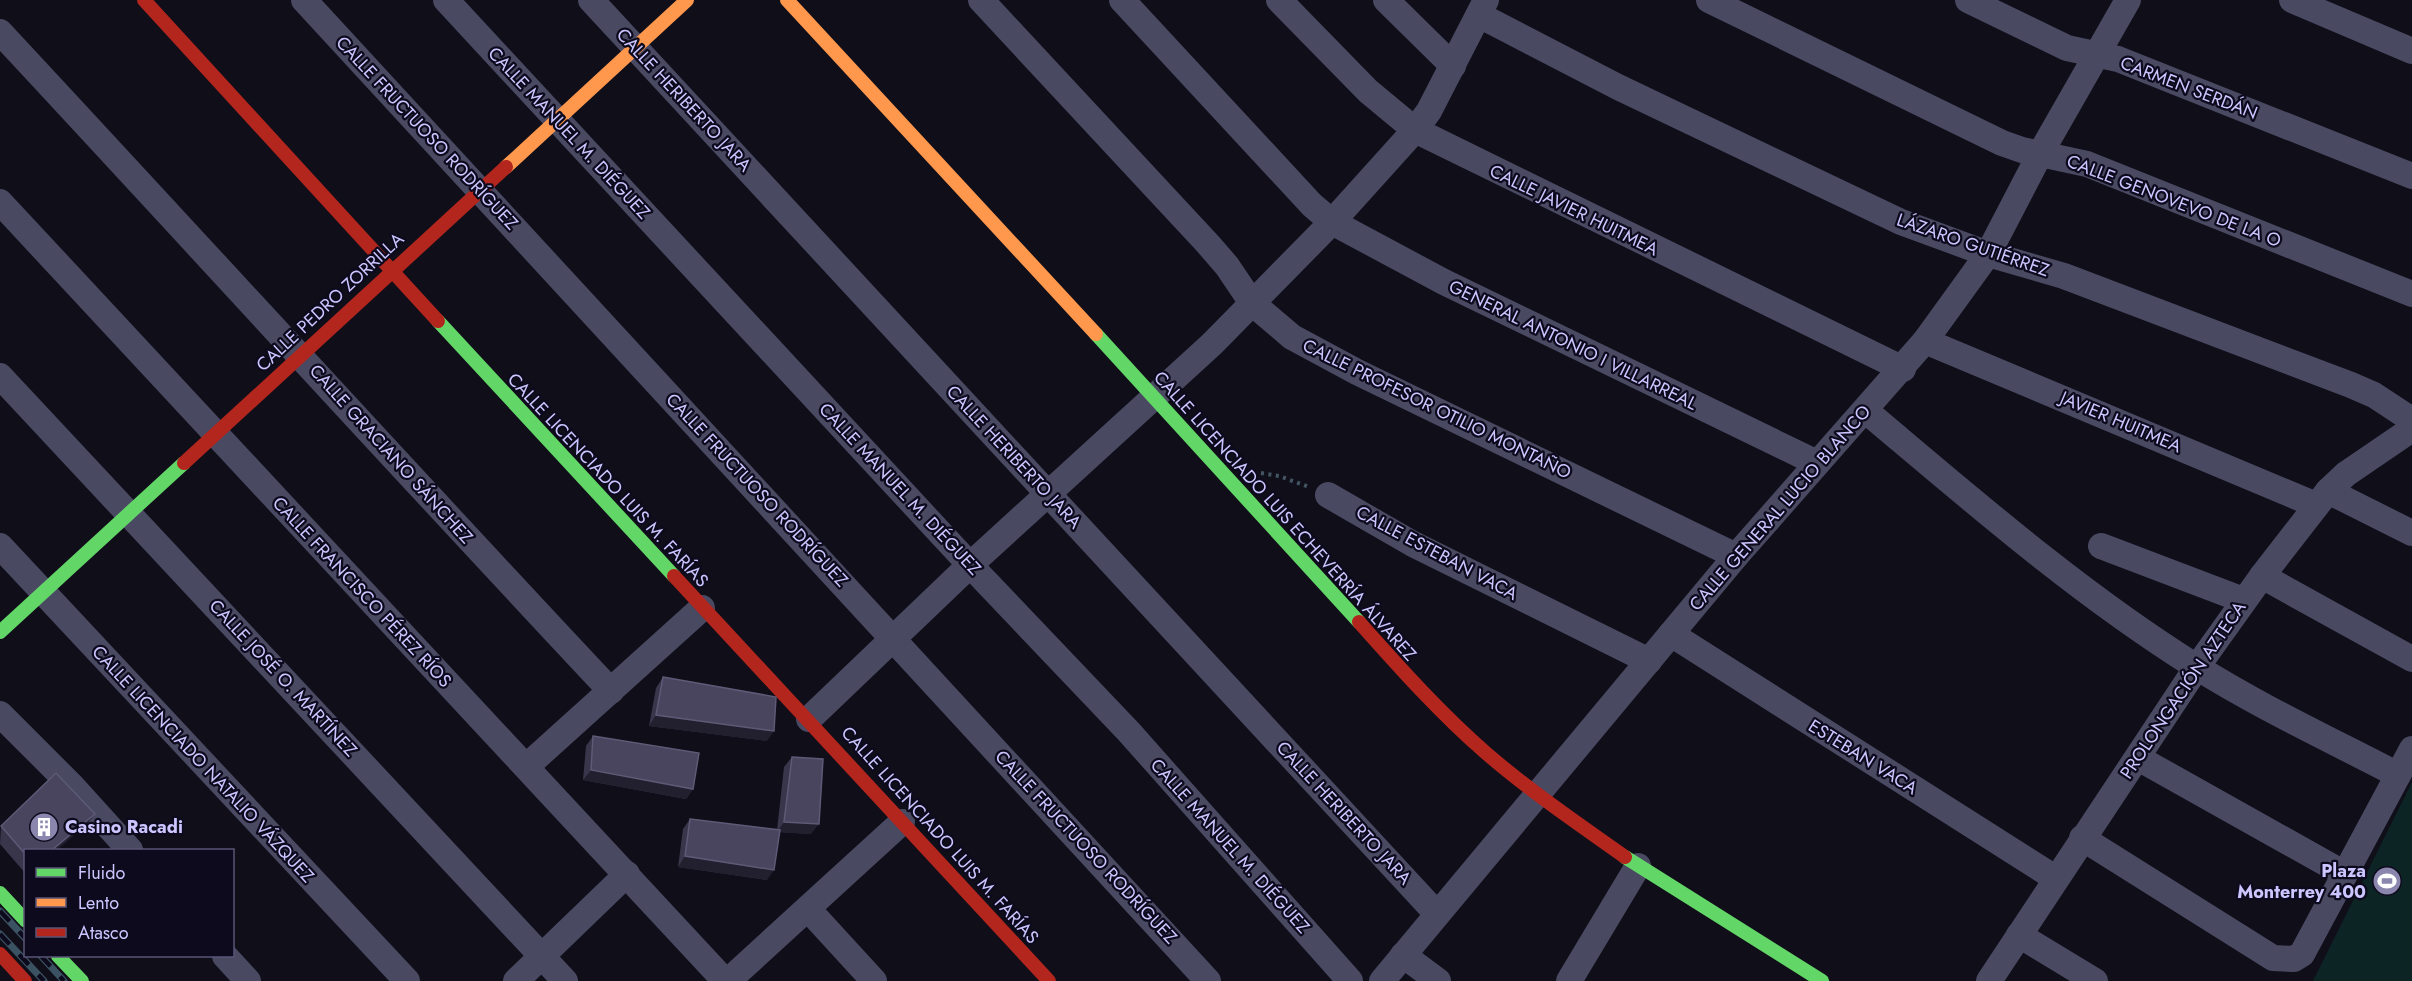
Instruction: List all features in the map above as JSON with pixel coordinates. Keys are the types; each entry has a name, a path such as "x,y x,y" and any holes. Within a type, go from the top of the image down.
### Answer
{"street":[{"name":"CALLE LICENCIADO LUIS M. FARÍAS","path":"144,0 702,608 809,719 1049,981"},
{"name":"CALLE FRUCTUOSO RODRÍGUEZ","path":"304,0 1208,981"},
{"name":"CALLE MANUEL M. DIÉGUEZ","path":"446,0 970,565 1129,732 1350,981"},
{"name":"CALLE HERIBERTO JARA","path":"591,0 1437,914"},
{"name":"CALLE PEDRO ZORRILLA","path":"0,632 556,118 687,0"},
{"name":"CALLE LICENCIADO LUIS ECHEVERRÍA ÁLVAREZ","path":"787,0 1219,467 1419,689 1485,752 1538,796 1638,866 1810,978"},
{"name":"CALLE PROFESOR OTILIO MONTAÑO","path":"981,0 1208,244 1227,266 1252,303 1292,337 1357,372 1736,556"},
{"name":"GENERAL ANTONIO I VILLARREAL","path":"1122,0 1312,205 1332,222 1444,282 1817,463"},
{"name":"CALLE JAVIER HUITMEA","path":"1279,0 1368,91 1415,130 1468,158 1903,369"},
{"path":"1386,0 1453,66"},
{"name":"CALLE GENOVEVO DE LA O","path":"1709,0 2002,143 2087,164 2412,294"},
{"name":"CARMEN SERDÁN","path":"1968,0 2058,44 2118,59 2412,176"},
{"name":"CALLE GENERAL LUCIO BLANCO","path":"1382,981 1736,556 1903,369 1925,341 1988,254 2040,154 2128,0"},
{"path":"2292,0 2412,51"},
{"path":"809,719 970,565 1153,398 1332,222 1415,130 1439,95 1483,8"},
{"name":"LÁZARO GUTIÉRREZ","path":"1483,8 1618,87 1819,184 1935,236 2064,276 2351,385 2374,395 2412,420"},
{"name":"CALLE GRACIANO SÁNCHEZ","path":"0,32 300,355 380,445 611,691"},
{"name":"CALLE FRANCISCO PÉREZ RÍOS","path":"0,202 428,664 527,766 726,981"},
{"name":"JAVIER HUITMEA","path":"1925,341 2412,533"},
{"name":"CALLE JOSÉ O. MARTÍNEZ","path":"0,376 565,981"},
{"path":"1866,411 2038,554 2121,616 2197,667 2398,775"},
{"name":"PROLONGACIÓN AZTECA","path":"1989,981 2055,878 2243,600 2322,498 2346,474 2412,429"},
{"name":"CALLE ESTEBAN VACA","path":"1328,495 1413,544 1648,661"},
{"name":"CALLE LICENCIADO NATALIO VÁZQUEZ","path":"0,546 407,981"},
{"path":"2101,546 2243,600"},
{"path":"2262,576 2412,659"},
{"path":"527,766 702,608"},
{"name":"ESTEBAN VACA","path":"1671,634 2055,878"},
{"path":"0,714 72,786 129,849"},
{"path":"2082,838 2273,958 2294,959 2302,954 2412,749"},
{"path":"2138,758 2344,874"},
{"path":"726,981 902,822"},
{"path":"1569,981 1638,866"},
{"path":"516,981 627,874"},
{"path":"0,893 24,919"},
{"path":"808,909 874,981"},
{"path":"2019,935 2095,981"},
{"path":"0,954 25,981"},
{"path":"1403,955 1438,981"},
{"path":"59,957 82,981"},
{"path":"226,957 248,981"}],"path":[{"path":"1219,467 1279,476 1328,495"}],"green space":[{"name":"Plaza Monterrey 400","path":"2412,782 2412,981 2313,981"}],"building":[{"path":"663,677 776,697 774,731 656,715"},
{"path":"593,736 699,753 693,789 591,770"},
{"path":"792,757 823,759 819,824 784,822"},
{"name":"Casino Racadi","path":"56,773 95,814 53,849 24,849 24,853 1,826"},
{"path":"690,819 780,830 774,870 685,856"}],"railway":[{"path":"0,911 24,937"},
{"path":"0,934 44,981"},
{"path":"42,957 64,981"}],"traffic: fast":[{"path":"438,321 674,576"},
{"path":"1096,334 1359,622"},
{"path":"0,632 184,463"},
{"path":"1625,857 1822,981"},
{"path":"0,893 24,919"},
{"path":"59,957 82,981"}],"traffic: slow":[{"path":"506,167 687,0"},
{"path":"787,0 1096,334"}],"traffic: jam":[{"path":"144,0 438,321"},
{"path":"184,463 506,167"},
{"path":"674,576 1049,981"},
{"path":"1359,622 1436,706 1469,738 1537,794 1625,857"},
{"path":"0,954 25,981"}],"place":[{"name":"Casino Racadi","path":"44,827"},
{"name":"Plaza Monterrey 400","path":"2387,881"}]}
